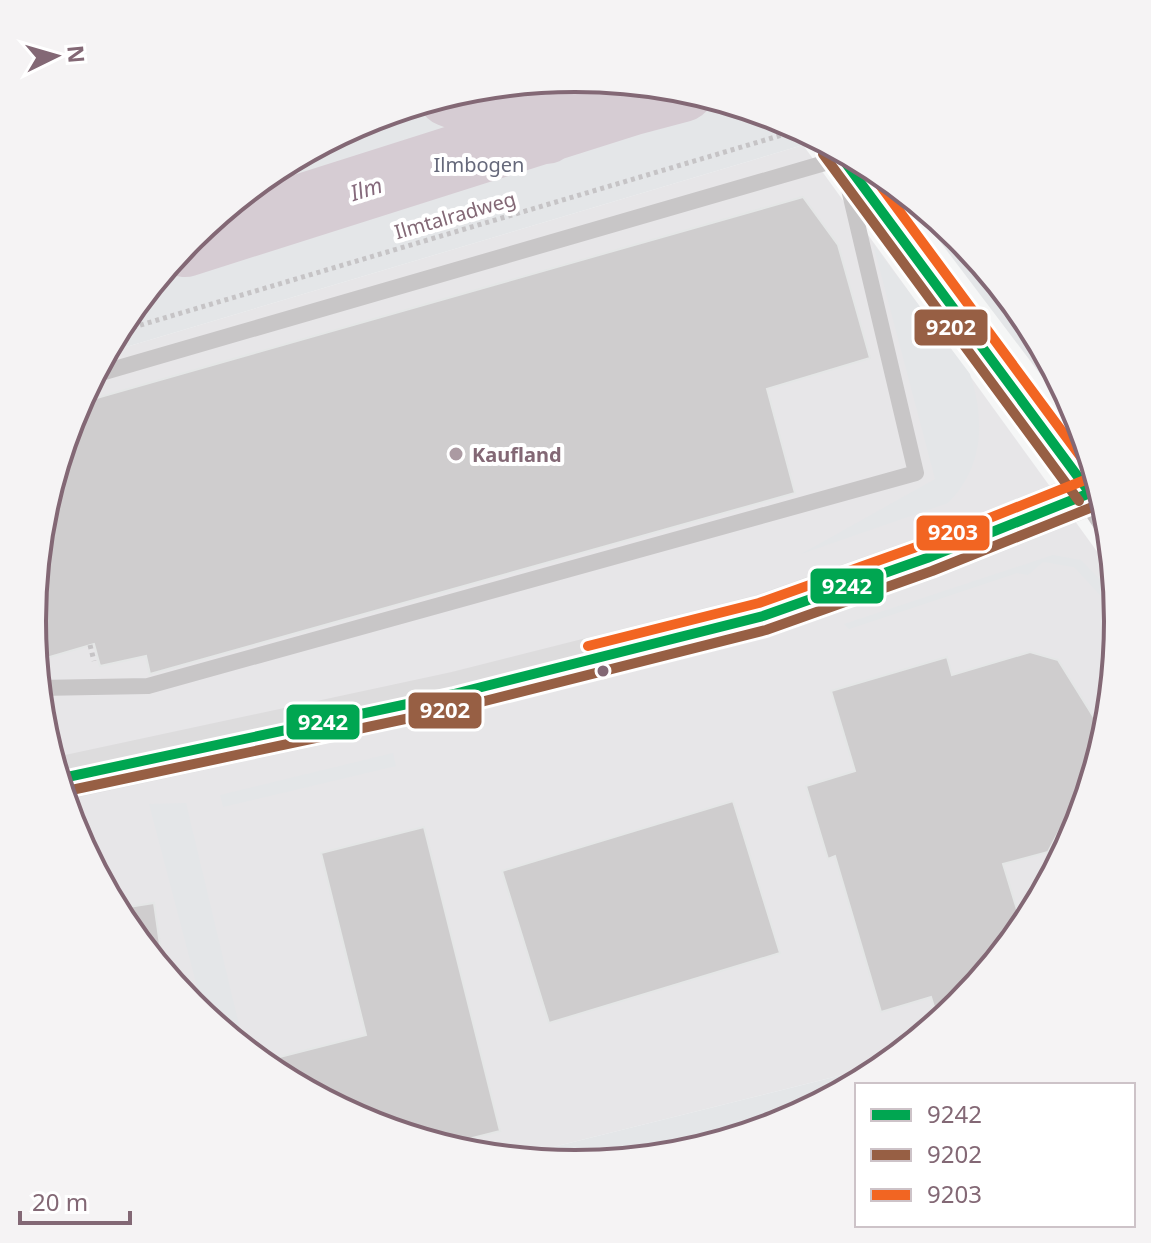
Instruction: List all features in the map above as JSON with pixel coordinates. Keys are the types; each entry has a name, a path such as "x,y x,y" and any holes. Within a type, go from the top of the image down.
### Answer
{"main road":[{"path":"69,777 454,694 763,616 1092,504"}],"street":[{"path":"851,170 1087,483"}],"lane":[{"path":"110,370 826,156"},
{"path":"51,688 148,686 916,473 841,163"}],"path":[{"name":"Ilmtalradweg","path":"135,327 783,135"}],"shaded area":[{"path":"803,145 1100,556 1104,587 1104,656 1095,725 1065,824 1016,916 974,971 925,1020 853,1072 541,1150 472,1141 405,1123 341,1096 281,1062 226,1020 201,996 177,971 135,916 86,824 56,725 46,622 56,518 86,419 122,348"}],"green space":[{"name":"Ilmbogen","path":"541,93 610,93 713,110 778,132 803,145 122,348 177,272 253,201 281,181 341,147 373,132 438,110"},
{"path":"929,226 996,299 1016,327 1050,387"},
{"path":"873,244 970,374 978,408 975,458 960,489 948,503 801,554 935,479"},
{"path":"1053,555 1081,560 1104,583 1104,600 1074,567 1043,562 1028,575 1017,573 849,629 844,624"},
{"path":"393,753 396,766 223,807 220,795"},
{"path":"186,803 241,1032 199,994 149,804"},
{"path":"853,1072 778,1111 713,1133 610,1150 541,1150"}],"building":[{"path":"803,197 838,245 870,358 767,389 795,493 150,674 146,656 100,666 94,644 47,658 47,587 56,518 74,451 96,398"},
{"path":"1030,652 1058,660 1096,720 1095,725 1077,792 1048,852 1003,864 1018,913 996,944 935,1010 931,997 881,1012 835,856 828,859 806,786 855,771 831,691 947,657 952,675"},
{"path":"733,801 780,953 549,1023 502,871"},
{"path":"424,827 500,1131 466,1140 405,1123 341,1096 275,1058 366,1035 321,853"},
{"path":"154,903 161,951 135,916 130,907"}],"waterway":[{"name":"Ilm","path":"214,235 649,98"},
{"name":"Ilm","path":"471,102 546,131"}],"transit line":[{"name":"9202","path":"823,154 1079,501"},
{"name":"9242","path":"850,169 1089,491"},
{"name":"9203","path":"885,192 1077,452"},
{"name":"9203","path":"588,646 759,603 922,545 1085,480"},
{"name":"9242","path":"69,777 454,694 763,616 927,558 1089,493"},
{"name":"9202","path":"73,790 457,708 766,630 932,571 1092,507"}],"place":[{"name":"Kaufland","path":"456,454"}]}
